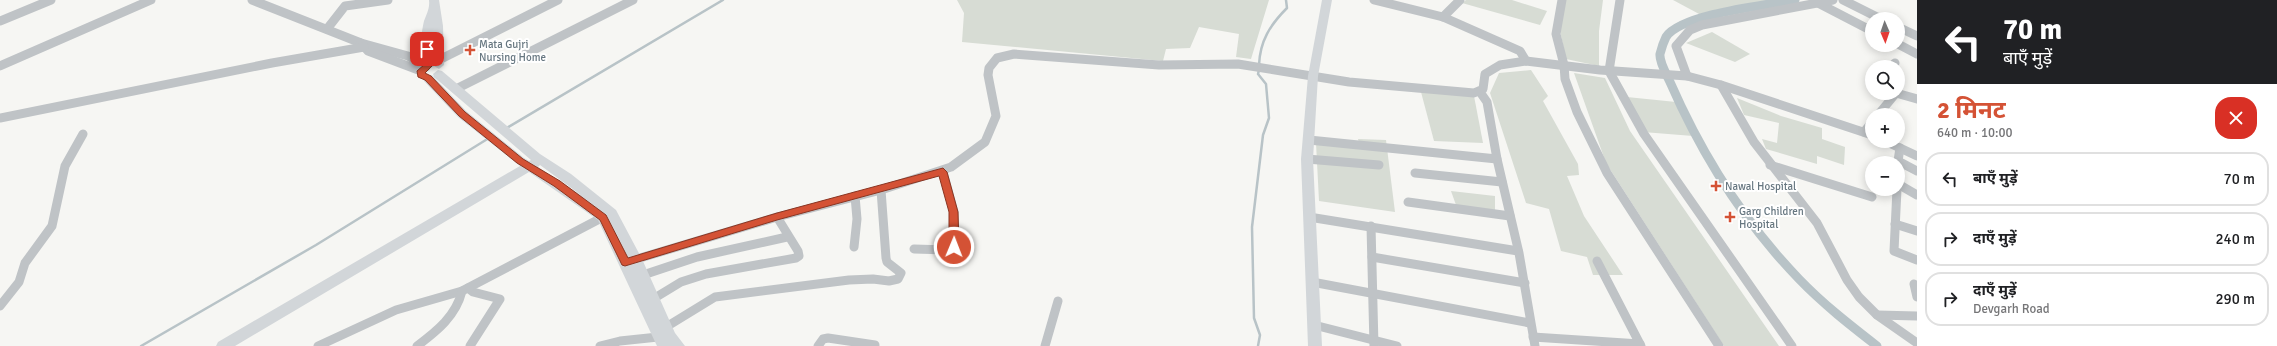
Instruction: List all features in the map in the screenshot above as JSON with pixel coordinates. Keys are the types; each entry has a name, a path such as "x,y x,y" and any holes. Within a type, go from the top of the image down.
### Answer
{"main road":[{"path":"1315,346 1308,159 1313,76 1326,0"},
{"path":"434,4 438,21 432,69 438,90 476,126 527,166 608,215"},
{"path":"432,69 528,151 567,177 608,215 631,260 662,337 678,346"},
{"path":"223,346 527,166 540,160"},
{"path":"631,260 642,275 653,299 662,337"}],"street":[{"path":"0,21 51,0"},
{"path":"0,66 151,0"},
{"path":"252,0 266,2 363,45 382,57 432,69 558,0"},
{"path":"327,29 345,6 388,0"},
{"path":"613,0 621,7"},
{"path":"456,89 633,0"},
{"path":"1374,0 1443,17 1520,51 1526,61"},
{"path":"1412,9 1414,0"},
{"path":"1443,17 1460,0"},
{"path":"1562,0 1556,34 1564,64 1565,79 1576,112 1604,167 1719,346"},
{"path":"1620,0 1609,71 1644,134 1792,346"},
{"path":"1687,76 1676,46 1690,30 1727,20 1833,0"},
{"path":"1844,0 1867,12"},
{"path":"1818,3 1865,27"},
{"path":"1905,30 1917,36"},
{"path":"0,118 74,106 257,65 363,45"},
{"path":"1905,48 1917,54"},
{"path":"631,260 777,217 943,172 971,154 985,142 994,123 996,116 988,75 989,68 997,58 1028,54 1159,65 1252,65 1349,82 1480,92"},
{"path":"1480,92 1483,89 1485,74 1493,68 1510,62 1526,61 1564,64 1609,71 1687,76 1721,85 1865,133"},
{"path":"1721,85 1754,142 1770,165 1801,201 1817,223 1847,280 1859,297 1877,315 1917,343"},
{"path":"1480,92 1487,102 1497,159 1518,251 1534,341 1640,345 1597,260"},
{"path":"1905,94 1917,99"},
{"path":"1884,108 1890,100"},
{"path":"0,306 18,282 25,263 52,226 65,166 82,134"},
{"path":"1309,140 1497,159"},
{"path":"1899,156 1900,148 1917,156"},
{"path":"1308,159 1379,165"},
{"path":"1770,165 1872,197"},
{"path":"1905,167 1917,171"},
{"path":"914,249 948,250 954,247 954,212 943,172"},
{"path":"1415,173 1502,182"},
{"path":"1905,188 1917,194"},
{"path":"600,346 620,341 662,337 715,297 849,280 873,279 889,281 898,279 901,273 887,262 886,258 881,190"},
{"path":"854,247 857,219 855,196"},
{"path":"1897,196 1894,251 1917,260"},
{"path":"1408,202 1510,216"},
{"path":"318,346 396,310 465,290 608,215"},
{"path":"653,299 681,282 706,274 796,258 798,254 777,217"},
{"path":"1309,217 1518,251"},
{"path":"1895,224 1917,232"},
{"path":"1371,226 1374,294 1374,343"},
{"path":"642,275 697,257 787,237"},
{"path":"1372,257 1524,283"},
{"path":"1312,282 1530,323"},
{"path":"1914,284 1917,297"},
{"path":"417,346 447,321 465,290"},
{"path":"465,290 500,299 470,346"},
{"path":"1045,346 1058,301"},
{"path":"1877,315 1917,316"},
{"path":"1314,325 1374,343 1396,346"},
{"path":"818,346 823,339 828,338 875,345"}],"shaded area":[{"path":"957,0 1269,0 1251,59 1236,57 1239,34 1199,27 1190,48 1166,49 1163,61 962,42 964,13"},
{"path":"1466,0 1512,0 1547,11 1540,25 1462,3"},
{"path":"1563,0 1603,0 1599,31 1599,66 1566,59 1560,31"},
{"path":"1673,0 1776,0 1701,15"},
{"path":"1712,32 1750,54 1735,62 1686,43"},
{"path":"1531,70 1548,96 1543,101 1578,164 1579,175 1567,176 1584,216 1623,275 1593,275 1587,257 1561,251 1549,209 1526,203 1490,93 1499,73"},
{"path":"1574,73 1605,78 1630,131 1779,346 1724,346 1606,163"},
{"path":"1421,92 1474,96 1483,143 1434,141"},
{"path":"1627,97 1676,102 1693,136 1643,132"},
{"path":"1737,98 1781,116 1822,128 1822,139 1845,147 1844,165 1817,156 1817,164 1766,149 1762,139 1777,143 1779,123 1744,115"},
{"path":"1358,139 1386,140 1395,212 1319,201 1316,143 1360,146"},
{"path":"1451,191 1495,196 1495,210 1456,205"}],"waterway":[{"path":"505,129 723,0"},
{"path":"1259,65 1261,48 1271,27 1287,8 1286,0"},
{"path":"1795,0 1726,12 1689,22 1675,29 1666,37 1660,57 1682,109 1710,161 1760,235 1808,288 1837,314 1877,346"},
{"path":"1258,346 1260,335 1254,318 1252,227 1263,135 1269,118 1266,84 1258,74 1259,70"},
{"path":"141,346 316,245 489,138"}],"place":[{"name":"Mata Gujri Nursing Home","path":"470,50"},
{"name":"Nawal Hospital","path":"1716,186"},
{"name":"Garg Children Hospital","path":"1730,217"}],"route":[{"path":"427,49 429,65 422,71 421,75 428,78 462,114 520,161 557,184 603,217 625,262 777,217 943,172 954,212 954,247"}]}
